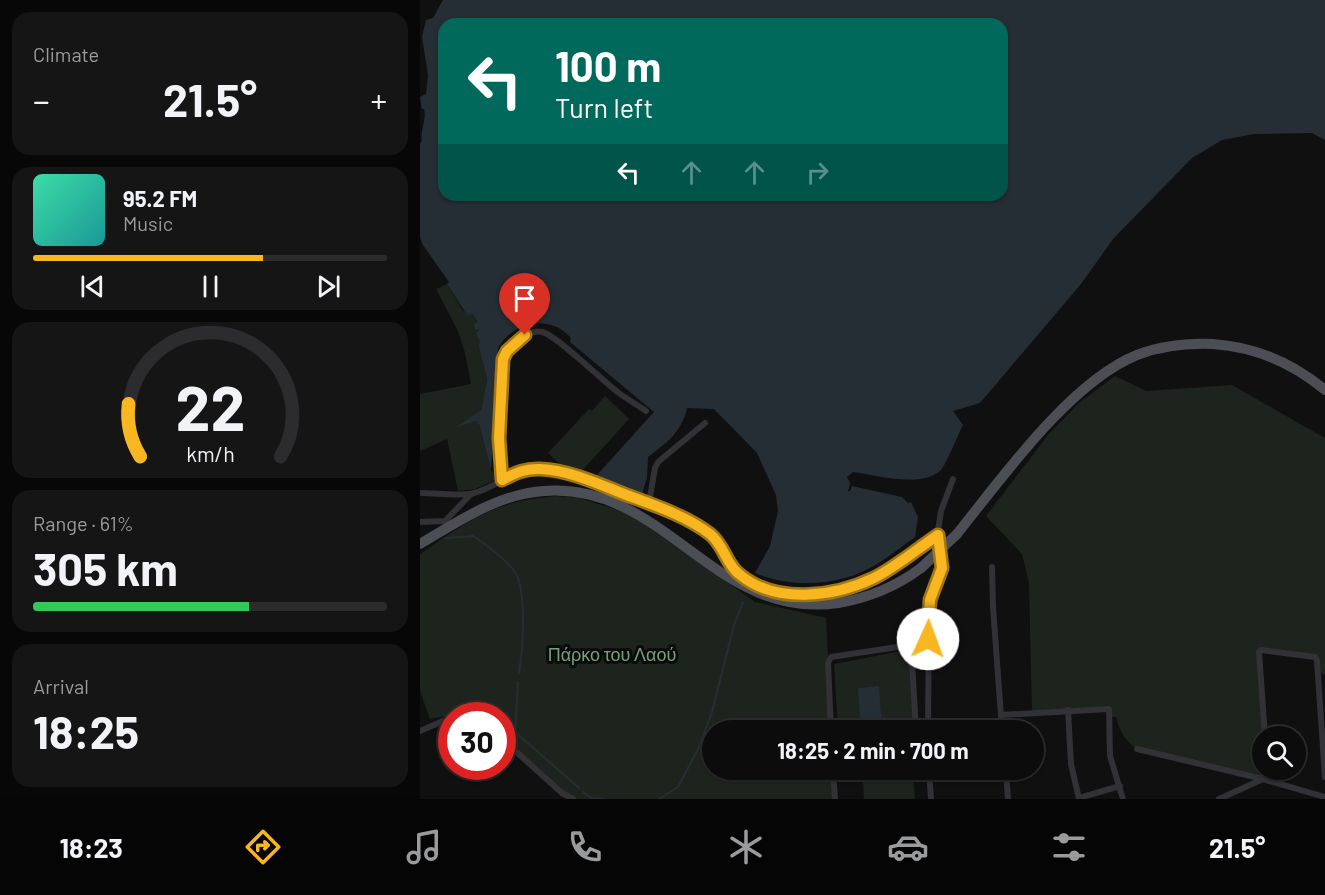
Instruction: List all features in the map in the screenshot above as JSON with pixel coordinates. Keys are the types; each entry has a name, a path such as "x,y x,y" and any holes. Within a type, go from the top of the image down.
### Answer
{"main road":[{"path":"420,544 495,502 527,494 561,491 592,494 619,503 644,517 740,584 777,600 809,604 845,602 880,591 902,581 921,568 957,534 1026,449 1060,413 1099,378 1137,355 1163,348 1195,344 1241,348 1292,366 1325,390"}],"street":[{"path":"502,480 499,438 503,359 507,351 525,335 535,331 550,335 617,392 646,411"},
{"path":"649,503 658,462 705,423"},
{"path":"420,493 472,493 489,488 522,471 543,469 587,480 673,513 712,536 733,568 746,579 768,589 794,595 819,594 869,580 938,535"},
{"path":"928,720 930,600 942,568 938,535 941,512 953,479"},
{"path":"420,522 447,519 472,493"},
{"path":"992,567 1001,720"},
{"path":"915,720 911,645 915,640 928,639"},
{"path":"831,720 828,663 831,657 911,645"},
{"path":"1265,726 1259,652 1261,650 1316,657 1325,777"},
{"path":"1318,672 1325,675"},
{"path":"1001,715 1109,709 1110,756 1124,799"},
{"path":"1068,710 1071,764 1079,798 1120,786"},
{"path":"420,731 438,723"},
{"path":"1137,749 1252,777"},
{"path":"516,752 562,793 573,799"},
{"path":"834,780 835,799"},
{"path":"930,780 931,799"},
{"path":"1006,780 1008,799"},
{"path":"1219,799 1266,780 1325,797"}],"green space":[{"path":"447,284 463,311 473,314 475,318 480,342 478,344 487,379 481,410 458,427 476,421 479,424 491,470 499,478 475,489 458,491 447,439 420,451 420,394 471,384 458,331 436,289"},
{"path":"1115,376 1146,391 1232,385 1325,438 1325,675 1318,672 1315,657 1261,650 1262,726 1252,726 1252,777 1137,749 1123,735 1117,717 1109,717 1109,710 1032,713 1029,583 1022,554 986,516 1048,435 1079,403"},
{"path":"605,396 629,419 579,474 569,472 548,453 589,409 592,411"},
{"name":"Πάρκο του Λαού","path":"556,496 579,498 621,511 645,523 755,602 826,618 831,720 702,720 702,780 834,780 835,799 573,799 516,750 516,702 438,702 438,717 430,719 420,691 420,554 463,525 486,513 516,502"},
{"path":"912,649 914,720 837,720 834,664"},
{"path":"913,780 915,799 864,799 863,782"}],"shaded area":[{"path":"443,0 1325,0 1325,140 1312,133 1254,134 1222,140 1192,158 1113,239 1081,284 980,403 953,411 963,425 940,471 921,479 910,480 853,472 847,477 850,483 848,491 852,486 902,497 908,503 911,502 918,517 915,537 877,564 849,577 817,583 785,581 755,573 770,546 778,511 776,495 757,453 714,409 687,408 673,436 648,457 647,478 642,494 636,497 597,475 654,412 570,342 571,338 562,330 543,323 533,324 513,332 498,348 491,470 479,424 476,421 455,428 481,410 487,379 476,333 479,330 475,329 474,325 477,322 473,314 467,315 420,237 420,144 425,113 420,97 426,94 428,75 422,37 426,20 433,18"},
{"path":"879,686 881,720 860,720 858,688"}],"waterway":[{"path":"445,538 473,536 502,558 515,572 519,581 523,606 519,673"},
{"path":"659,799 678,787 699,747 712,712 734,625 743,602"},
{"path":"518,682 515,732 579,788"},
{"path":"583,792 591,798 605,799"}],"route":[{"path":"525,335 507,351 503,359 499,438 502,480 522,471 543,469 587,480 673,513 712,536 733,568 746,579 777,592 794,595 819,594 869,580 938,535 942,568 930,600 928,639"}]}
